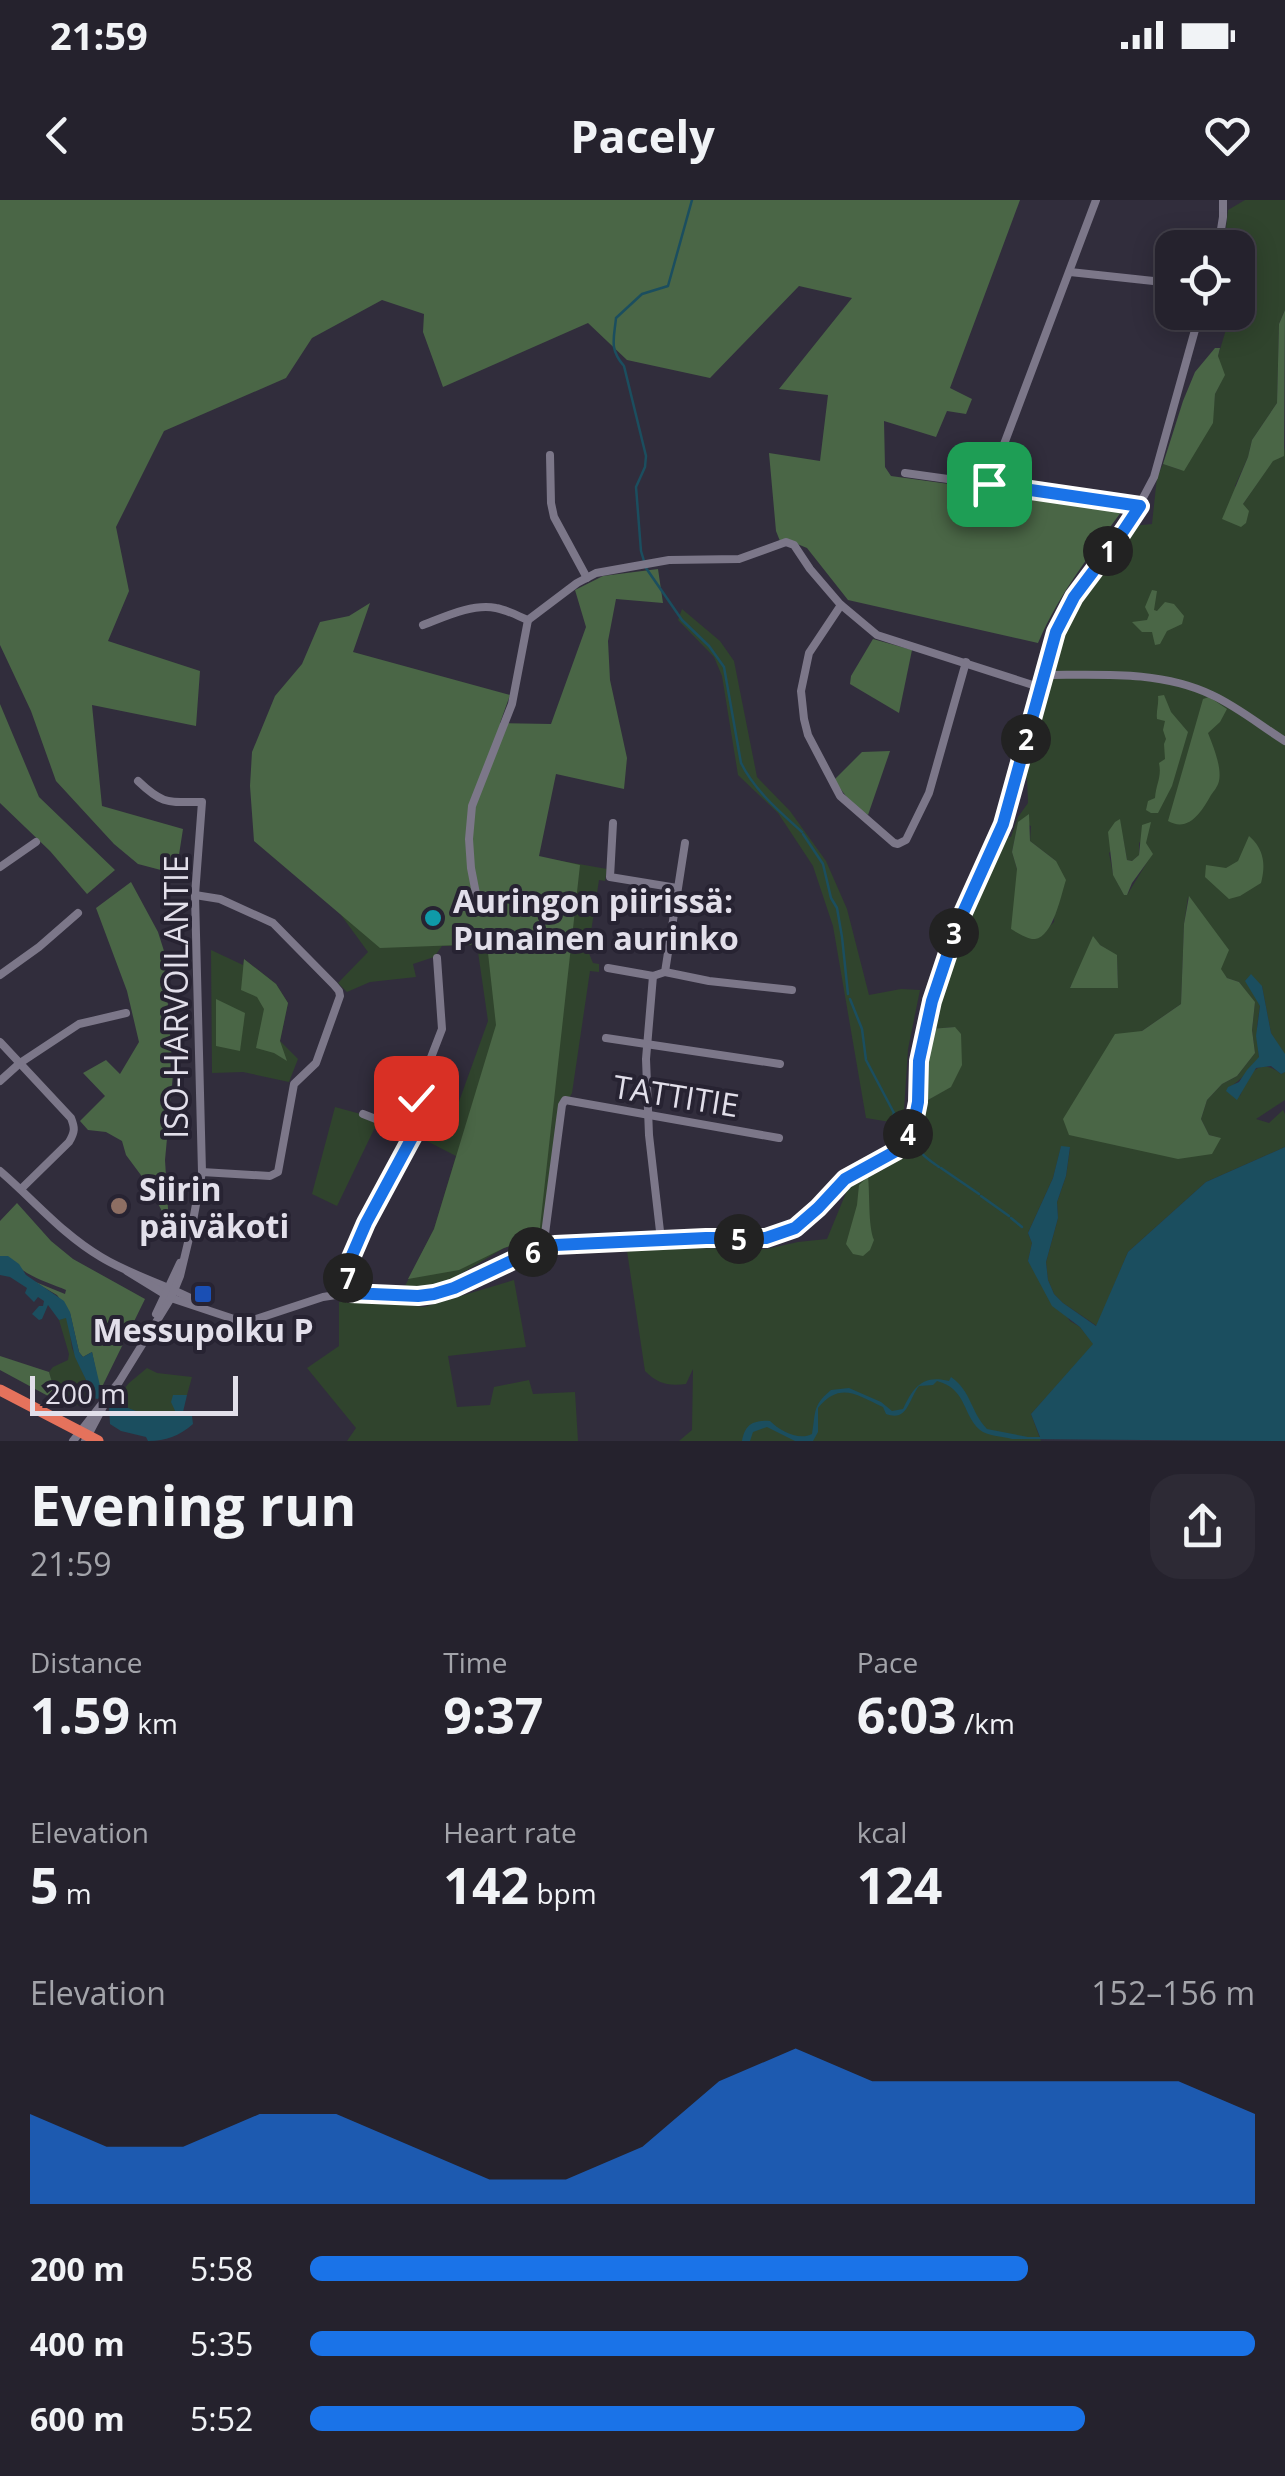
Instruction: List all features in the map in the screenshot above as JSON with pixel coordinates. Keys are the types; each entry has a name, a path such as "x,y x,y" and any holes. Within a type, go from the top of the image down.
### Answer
{"highway":[{"path":"0,1393 83,1438"}],"street":[{"path":"989,484 1096,200"},
{"path":"1222,230 1223,200"},
{"path":"1070,272 1155,281"},
{"path":"0,1171 82,1246 232,1320 250,1321 323,1297 350,1293 434,1294 543,1248 766,1238 805,1221 845,1179 886,1158 905,1141 914,1122 919,1061 932,1001 957,926 1003,824 1056,632 1074,597 1140,506 1154,476 1195,330"},
{"path":"550,455 554,516 586,578"},
{"path":"904,473 1140,506"},
{"path":"478,904 469,839 472,806 512,704 528,620 596,573 656,562 739,559 782,542 791,543 841,606 877,634 1040,686"},
{"path":"841,606 809,652 801,691 804,719 808,735 840,796 894,843 906,840 930,794 966,662"},
{"path":"423,626 454,613 484,607 528,620"},
{"path":"1042,675 1143,676 1202,690 1285,741"},
{"name":"ISO-HARVOILANTIE","path":"83,1438 149,1332 169,1292 186,1249 202,1172 195,895 202,802 156,798 138,781"},
{"path":"613,823 610,877 677,888"},
{"path":"0,867 36,842"},
{"path":"665,972 685,843"},
{"path":"195,895 220,899 273,924 340,991 316,1064 294,1084 278,1172 270,1176 202,1172"},
{"path":"0,975 78,913"},
{"path":"350,1293 350,1260 414,1134 408,1117 442,1029 438,958"},
{"path":"608,968 792,990"},
{"path":"653,976 647,1044 648,1116 661,1240"},
{"path":"0,1081 79,1024 126,1013"},
{"path":"606,1038 780,1064"},
{"path":"0,1042 71,1118 75,1133 21,1189"},
{"name":"TATTITIE","path":"543,1248 562,1105 566,1100 779,1138"},
{"path":"363,1114 414,1134"}],"green space":[{"path":"0,200 1020,200 950,388 972,399 966,414 947,411 936,437 884,421 885,467 891,476 1124,508 1067,589 1038,643 848,600 807,548 780,541 769,453 820,461 828,395 779,389 852,298 799,286 710,378 627,360 588,323 443,387 423,332 424,314 382,300 312,338 286,378 164,431 116,527 129,591 108,641 200,671 196,726 92,705 102,806 183,829 176,874 138,864 114,844 56,781 31,711 0,645"},
{"path":"1245,200 1285,200 1285,310 1279,324 1277,403 1252,440 1235,486 1243,504 1273,460 1283,456 1285,447 1285,1056 1271,1033 1262,986 1256,997 1260,1006 1259,1058 1229,1087 1240,1096 1250,1075 1260,1067 1285,1072 1285,1100 1256,1119 1269,1123 1283,1110 1285,1147 1206,1182 1128,1252 1097,1326 1063,1303 1048,1280 1046,1262 1070,1148 1061,1147 1053,1178 1028,1233 1032,1243 1028,1261 1070,1321 1094,1344 1031,1414 1041,1441 679,1441 692,1430 693,1369 686,1384 680,1385 659,1381 645,1371 627,1251 767,1249 827,1239 848,1188 886,1168 912,1147 928,1100 951,1086 955,1027 930,1029 963,928 1004,836 1011,837 1018,817 1028,803 1027,778 1020,781 1061,631 1085,589 1132,526 1152,524 1157,477 1163,464 1181,470 1213,414 1215,394 1222,380 1218,356 1226,330 1255,330 1255,230 1226,230 1228,210","holes":["1018,822 1031,826 1030,841 1056,861 1054,922 1042,933 1012,852","1123,838 1127,860 1139,855 1139,842 1152,854 1127,895 1113,874 1109,853","1188,897 1220,969 1227,978 1239,982 1255,1003 1255,1053 1237,1076 1222,1084 1207,1100 1201,1119 1209,1135 1220,1138 1069,1135 1142,1031 1181,1004","1100,945 1117,956 1118,987 1070,987"]},
{"path":"1285,310 1284,456 1273,461 1243,504 1249,511 1241,527 1222,519 1252,440 1277,403 1279,324"},
{"path":"1215,348 1220,348 1218,356 1225,375 1215,394 1213,423 1184,471 1163,464 1195,372"},
{"path":"658,569 663,603 616,599 608,641 610,680 627,758 624,789 556,774 539,856 580,865 539,1236 459,1270 408,1279 434,1229 496,1025 487,944 380,948 254,841 252,752 275,696 302,664 320,622 349,616 370,603 353,652 510,695 500,723 551,724 586,627 575,590 603,576"},
{"path":"1152,590 1157,591 1154,610 1165,602 1174,604 1184,616 1182,624 1167,631 1160,644 1155,645 1152,632 1142,632 1132,622 1147,620 1145,607"},
{"path":"682,609 720,641 734,661 757,777 790,811 826,861 847,909 869,995 920,990 908,1049 904,1110 893,1135 890,1122 866,1118 833,926 813,866 778,813 738,775 722,676 714,657 678,620"},
{"path":"873,639 912,650 899,713 850,684"},
{"path":"1164,695 1171,712 1188,732 1172,786 1158,813 1151,813 1146,810 1148,801 1155,798 1159,763 1165,759 1165,721 1157,719 1158,696"},
{"path":"1209,697 1227,709 1208,733 1218,763 1219,781 1194,818 1176,824 1168,821 1203,699"},
{"path":"0,704 39,797 115,870 87,894 0,803"},
{"path":"890,751 868,815 851,803 834,780 862,752"},
{"path":"1029,814 1030,841 1056,861 1066,880 1047,931 1035,939 1011,929 1017,869 1012,852 1018,822"},
{"path":"1120,819 1127,860 1132,861 1139,855 1142,825 1151,822 1146,843 1153,854 1127,895 1113,875 1108,832"},
{"path":"1249,836 1262,858 1261,883 1229,899 1205,877 1206,865 1226,868 1238,861"},
{"path":"539,857 607,869 605,881 599,880 588,951 593,963 599,964 599,972 590,971 572,1093 568,1100 565,1097 542,1236 504,1248 452,1279 427,1287 405,1286 434,1229 456,1156 419,1137 426,1122 452,1121 488,1021 477,945 442,946 434,957 413,964 416,977 370,982 347,992 338,983 368,952 341,915"},
{"path":"131,882 164,951 173,1074 165,1160 169,1225 149,1186 126,1155 122,1141 106,1132 88,1130 80,1121 105,1096 83,1073 106,1060 120,1074 139,1042 127,991 96,908"},
{"path":"1189,896 1229,950 1221,969 1227,978 1239,982 1255,1002 1255,1053 1237,1076 1222,1084 1207,1100 1201,1119 1209,1135 1221,1138 1212,1154 1178,1159 1069,1135 1063,1119 1115,1034 1142,1031 1181,1004"},
{"path":"1093,936 1117,955 1118,988 1070,988"},
{"path":"211,950 243,965 244,959 276,984 288,1003 280,1041 298,1059 289,1082 243,1072 212,1073"},
{"path":"244,959 276,984 288,1003 280,1041 287,1061 256,1048 264,1009 257,997 241,990"},
{"path":"216,999 245,1013 240,1051 216,1046"},
{"path":"955,1027 961,1034 962,1065 951,1087 928,1100 925,1061 930,1029"},
{"path":"335,1107 379,1119 337,1206 312,1194"},
{"path":"868,1177 874,1240 863,1256 853,1254 846,1244 859,1185"},
{"path":"17,1203 73,1259 145,1299 100,1391 92,1352 83,1357 79,1352 70,1313 57,1295 33,1281 65,1294 66,1290 32,1276 0,1256 0,1221"},
{"path":"514,1280 526,1347 448,1356 457,1407 490,1405 494,1387 529,1380 533,1394 575,1392 578,1441 347,1441 356,1428 307,1368 339,1346 339,1302 424,1307"},
{"path":"66,1317 72,1348 87,1382 85,1389 94,1399 82,1407 60,1395 49,1372 68,1360 59,1320"},
{"path":"0,1356 49,1372 54,1389 69,1402 61,1403 0,1370"},
{"path":"147,1368 192,1377 187,1395 173,1395 178,1415 144,1414 116,1399"}],"water":[{"path":"1251,974 1262,986 1271,1033 1285,1054 1285,1072 1281,1074 1271,1066 1256,1068 1237,1100 1226,1091 1228,1087 1239,1082 1259,1057 1256,1036 1260,1006 1245,981"},
{"path":"1061,1146 1070,1147 1046,1262 1048,1280 1063,1303 1096,1326 1128,1252 1206,1182 1285,1147 1285,1441 1012,1439 980,1430 954,1390 937,1381 919,1386 899,1415 886,1414 883,1407 865,1398 841,1393 818,1408 818,1432 813,1441 795,1441 767,1427 753,1432 750,1441 742,1441 748,1427 759,1421 770,1421 796,1436 812,1434 818,1405 831,1390 849,1388 892,1411 903,1409 915,1389 925,1381 940,1379 949,1381 951,1377 963,1389 987,1429 1040,1437 1031,1414 1093,1344 1080,1327 1052,1306 1028,1261 1032,1243 1028,1233 1053,1178"},
{"path":"0,1256 8,1256 26,1275 64,1301 79,1352 83,1357 92,1352 102,1394 98,1399 87,1397 87,1382 75,1357 66,1318 59,1320 48,1305 42,1319 32,1314 44,1301 38,1297 34,1302 25,1293 27,1288 0,1275"},
{"path":"173,1395 187,1395 183,1412 192,1416 193,1424 177,1435 148,1441 110,1424 109,1407 117,1402 146,1414 177,1415 171,1402"}],"waterway":[{"path":"644,561 636,487 646,456 624,366 614,349 616,318 642,294 668,286 692,200"},
{"path":"646,568 682,620 724,667 741,763 768,800 802,832"},
{"path":"803,834 823,864 837,908 848,994"},
{"path":"850,999 862,1029 866,1060 894,1113 892,1119 902,1122"},
{"path":"911,1132 918,1139 921,1152 939,1167"},
{"path":"941,1168 979,1194"},
{"path":"981,1196 1009,1216"},
{"path":"1011,1218 1022,1227"}],"place":[{"name":"Auringon piirissä: Punainen aurinko","path":"433,918"},
{"name":"Siirin päiväkoti","path":"119,1206"},
{"name":"Messupolku P","path":"203,1294"}],"route":[{"path":"416,1098 408,1117 414,1134 350,1260 350,1293 434,1294 555,1245 766,1238 795,1228 845,1179 896,1151 914,1122 926,1024 948,949 1003,824 1056,632 1074,597 1140,506 989,484"}]}
